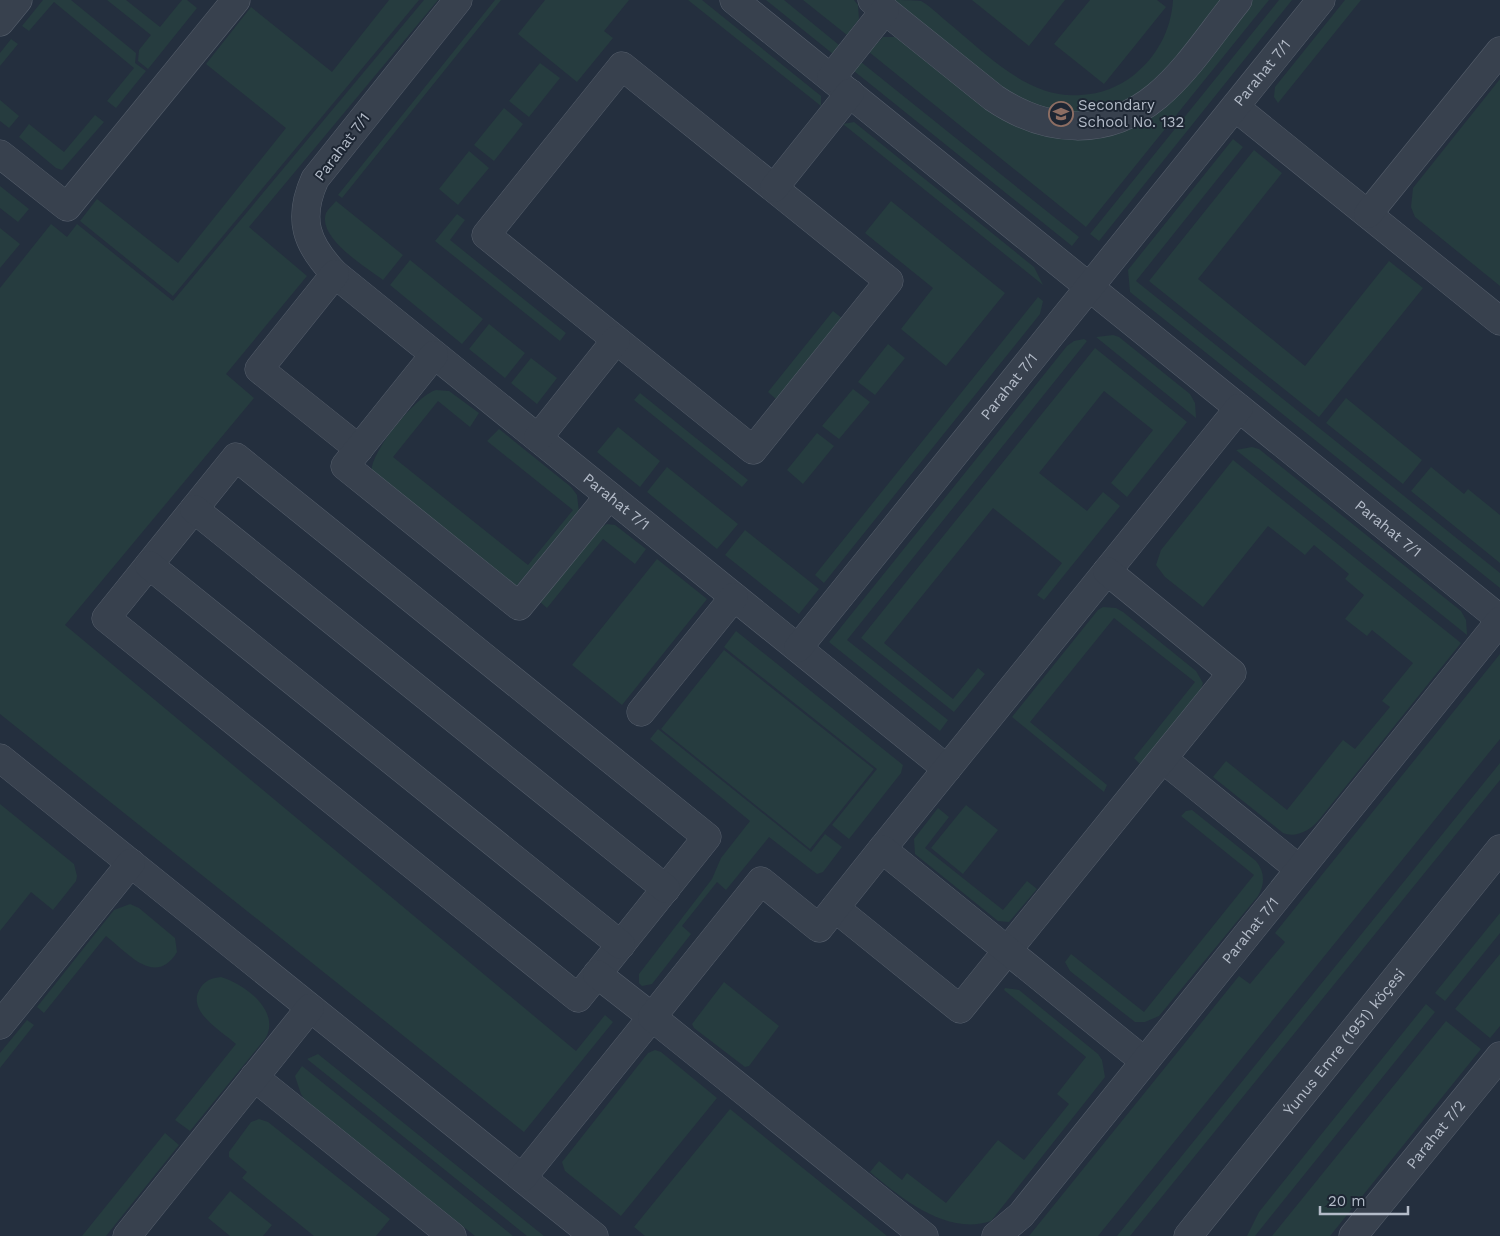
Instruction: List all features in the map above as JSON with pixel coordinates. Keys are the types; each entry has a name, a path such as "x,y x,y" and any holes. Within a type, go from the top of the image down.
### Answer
{"street":[{"path":"0,22 18,0"},
{"path":"0,154 67,207 236,0"},
{"name":"Parahat 7/1","path":"458,0 328,161 316,179 307,198 304,212 306,228 312,246 335,274 798,648 1321,0"},
{"name":"Parahat 7/1","path":"734,0 1500,620 1021,1214 996,1236"},
{"path":"774,188 840,86 878,5 994,98 1015,112 1038,121 1063,126 1088,126 1113,120 1136,111 1157,96 1175,78 1238,0"},
{"path":"1368,214 1500,51"},
{"path":"622,66 774,188 889,281 753,450 486,235 622,66"},
{"path":"1235,107 1500,321"},
{"path":"335,274 259,369 359,449"},
{"path":"538,438 616,340"},
{"path":"434,355 345,466 519,606 609,496"},
{"path":"522,1178 762,881 819,928 1239,408"},
{"path":"236,457 708,837 578,998 106,618 149,565 236,457"},
{"path":"194,509 666,888"},
{"path":"149,565 621,945"},
{"path":"835,908 960,1009 1008,951 1232,673 1107,571"},
{"path":"641,712 734,597"},
{"path":"798,648 947,769"},
{"path":"0,758 594,1236"},
{"path":"1162,759 1299,869"},
{"path":"882,849 1144,1061"},
{"name":"Ýunus Emre (1951) köçesi","path":"1188,1236 1500,849"},
{"path":"0,1025 130,863"},
{"path":"597,974 924,1236"},
{"path":"127,1236 310,1008"},
{"name":"Parahat 7/2","path":"1353,1236 1500,1056"},
{"path":"254,1077 452,1236"}],"green space":[{"path":"43,0 71,0 136,53 135,63 146,71 116,108 107,101 134,68 54,2 29,31 22,26"},
{"path":"107,0 126,0 160,27 182,0 187,0 197,8 148,69 138,61 139,50 151,35"},
{"path":"389,0 419,0 173,296 80,221 97,199 178,263 286,128 206,64 251,7 332,72"},
{"path":"424,0 438,0 249,227 307,276 226,374 254,398 65,625 576,1051 605,1015 613,1022 524,1132 0,714 0,288 51,224 67,237 77,224 173,301"},
{"path":"495,0 501,0 342,198 338,195"},
{"path":"545,0 629,0 604,31 613,38 577,82 518,34"},
{"path":"688,0 702,0 821,96 821,106"},
{"path":"766,0 784,0 839,45 833,54"},
{"path":"803,0 854,0 858,5 859,19 847,35"},
{"path":"888,0 921,1 991,59 1024,81 1042,89 1061,94 1081,95 1116,86 1134,75 1150,60 1166,32 1173,0 1225,0 1151,89 1110,111 1064,116 1020,103"},
{"path":"972,0 1065,0 1029,46"},
{"path":"1090,0 1157,0 1166,7 1104,84 1054,44"},
{"path":"1253,0 1269,0 1086,227 869,52 883,37 898,37 1047,134 1192,76"},
{"path":"1279,0 1292,0 1099,241 1090,234"},
{"path":"1345,0 1361,0 1278,103 1274,97 1275,87"},
{"path":"11,39 18,44 0,66 0,53"},
{"path":"861,62 1079,237 1072,246 854,71"},
{"path":"540,63 560,78 529,117 509,101"},
{"path":"1500,79 1500,286 1415,217 1411,207 1413,188"},
{"path":"0,100 19,116 9,128 0,121"},
{"path":"504,108 523,124 494,161 474,145"},
{"path":"95,115 104,122 62,170 56,168 19,137 29,124 64,152"},
{"path":"854,122 1034,267 1043,285 843,124"},
{"path":"1233,139 1243,147 1136,281 1500,573 1500,588 1130,292 1128,270"},
{"path":"1254,150 1282,173 1198,279 1305,366 1389,261 1423,288 1319,417 1149,281"},
{"path":"469,151 489,168 458,205 439,189"},
{"path":"0,186 29,209 18,222 0,208"},
{"path":"336,201 403,255 383,280 355,260 336,242 329,232 325,223 326,213"},
{"path":"891,201 1005,293 946,366 901,329 933,288 865,233"},
{"path":"457,214 465,220 450,240 566,333 560,341 435,241"},
{"path":"0,228 20,244 0,268"},
{"path":"410,260 483,319 462,344 390,285"},
{"path":"1038,297 1043,301 1040,314 824,583 815,575"},
{"path":"833,311 843,319 777,400 768,392"},
{"path":"489,324 525,353 505,378 469,349"},
{"path":"1113,335 1119,337 1190,394 1195,403 1196,418 1096,337"},
{"path":"1084,339 1087,341 847,640 948,720 940,731 829,642 1067,346 1074,341"},
{"path":"888,344 905,358 875,395 858,382"},
{"path":"1095,348 1187,422 1127,497 1111,483 1153,430 1104,391 1039,473 1087,511 1103,492 1120,506 1044,600 1037,595 1062,563 993,508 884,643 953,699 978,668 985,674 954,712 861,638"},
{"path":"531,358 557,378 537,404 511,383"},
{"path":"853,389 870,402 839,439 822,426"},
{"path":"436,390 449,391 479,413 470,427 438,401 393,457 528,565 573,510 487,441 499,429 571,487 577,495 579,512 517,585 514,586 372,473 373,464 378,453 396,426 418,402"},
{"path":"640,393 748,480 742,487 634,400"},
{"path":"1346,398 1422,460 1403,484 1326,423"},
{"path":"618,427 660,461 640,487 597,452"},
{"path":"817,433 834,446 803,484 787,470"},
{"path":"1252,447 1259,449 1461,611 1466,620 1467,635 1236,450"},
{"path":"1233,460 1461,643 1318,821 1306,831 1293,835 1283,833 1213,777 1226,761 1287,810 1343,740 1355,749 1390,707 1382,701 1413,663 1372,630 1367,636 1345,619 1364,595 1345,579 1349,574 1314,545 1305,555 1268,526 1203,607 1165,577 1156,565 1161,550"},
{"path":"667,467 738,524 717,549 647,492"},
{"path":"1431,467 1464,494 1468,489 1500,515 1500,563 1411,491"},
{"path":"607,524 615,525 646,549 635,564 603,539 547,608 540,602 600,528"},
{"path":"745,530 819,589 799,614 725,555"},
{"path":"657,559 707,599 622,705 572,665"},
{"path":"1103,607 1116,608 1123,612 1196,671 1203,683 1200,692 1141,765 1134,758 1195,682 1114,618 1030,722 1107,785 1104,792 1012,717 1098,610"},
{"path":"736,631 903,765 901,773 849,839 832,825 877,769 724,647"},
{"path":"724,650 874,769 810,849 661,729"},
{"path":"1500,654 1500,739 1098,1236 1029,1236 1239,976 1250,984 1285,942 1275,933"},
{"path":"658,729 811,852 825,834 842,847 823,872 817,874 769,837 726,890 717,882 682,926 691,934 652,984 642,986 639,983 639,974 712,879 721,858 750,821 650,739"},
{"path":"1500,763 1500,780 1130,1236 1117,1236"},
{"path":"0,804 74,864 77,876 76,881 53,910 31,892 0,931"},
{"path":"966,805 998,830 963,874 931,848"},
{"path":"938,808 949,817 925,848 1003,910 1027,881 1037,889 1009,922 998,921 915,854 914,839"},
{"path":"1192,810 1256,861 1261,869 1262,887 1258,896 1159,1016 1145,1022 1135,1022 1070,971 1065,962 1071,954 1144,1012 1254,875 1181,816 1186,811"},
{"path":"130,904 139,908 175,938 177,952 168,962 160,967 150,967 132,958 106,936 44,1013 37,1007 114,910"},
{"path":"1500,913 1500,933 1445,1001 1435,993"},
{"path":"1500,954 1500,1026 1490,1038 1455,1009"},
{"path":"221,977 240,986 258,1000 265,1009 269,1019 269,1029 265,1039 190,1131 175,1120 236,1044 207,1020 197,1004 197,996 201,987 210,980"},
{"path":"724,982 779,1026 749,1066 745,1067 694,1028 692,1024"},
{"path":"1005,988 1019,990 1098,1054 1102,1060 1105,1077 991,1221 974,1224 958,1223 942,1219 910,1203 870,1172 879,1161 902,1180 907,1173 946,1203 998,1140 1024,1160 1069,1104 1057,1094 1086,1057 1004,990"},
{"path":"1426,1004 1435,1012 1255,1236 1247,1236 1259,1212"},
{"path":"27,1020 34,1025 0,1068 0,1053"},
{"path":"1446,1021 1481,1049 1330,1236 1272,1236"},
{"path":"655,1050 661,1052 717,1098 621,1216 565,1171 562,1162 648,1053"},
{"path":"318,1054 544,1236 527,1236 307,1059"},
{"path":"302,1066 513,1236 475,1236 305,1100 295,1076"},
{"path":"730,1109 887,1236 645,1236 634,1227"},
{"path":"259,1119 268,1122 390,1219 376,1236 314,1236 242,1178 247,1172 229,1157 229,1152 251,1122"},
{"path":"165,1133 179,1145 106,1236 82,1236"},
{"path":"230,1191 272,1225 263,1236 230,1236 208,1218"}],"place":[{"name":"Secondary School No. 132","path":"1061,114"}]}
